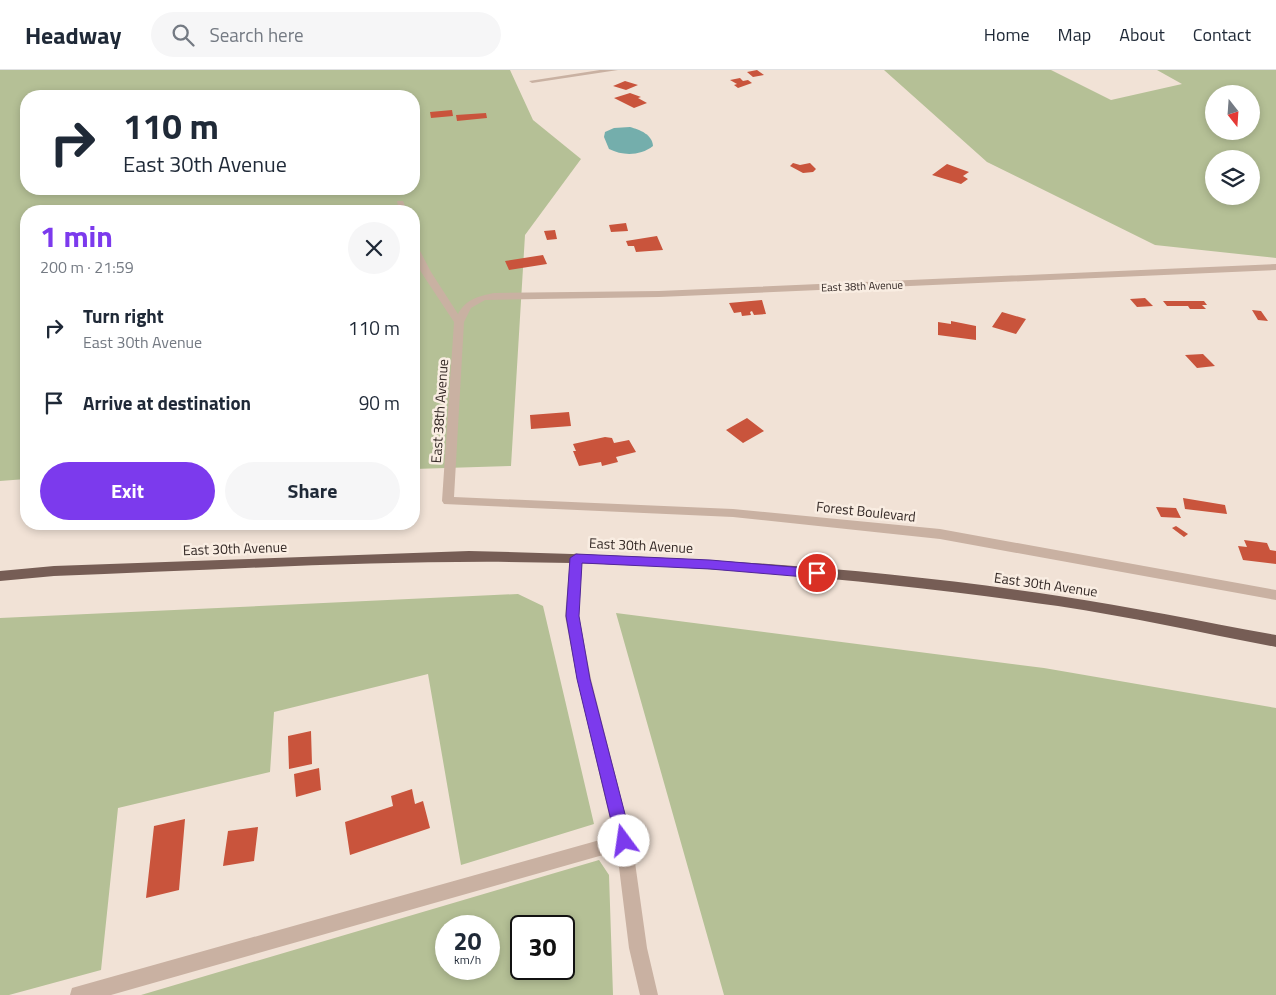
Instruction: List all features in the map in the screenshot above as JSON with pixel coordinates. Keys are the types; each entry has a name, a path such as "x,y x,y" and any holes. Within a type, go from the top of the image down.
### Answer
{"main road":[{"name":"East 30th Avenue","path":"0,576 54,571 459,557 576,558 710,564 870,578 1059,601 1276,641"}],"street":[{"path":"532,80 615,70"},
{"path":"420,260 426,272 459,322"},
{"name":"East 38th Avenue","path":"448,501 459,322 467,306 482,298 494,296 658,294 1276,267"},
{"name":"Forest Boulevard","path":"448,501 732,513 940,534 1276,595"},
{"path":"576,558 572,616 584,679 624,841 638,948 649,995"},
{"path":"79,995 624,841"}],"green space":[{"path":"0,70 510,70 533,120 581,159 525,235 511,466 420,469 420,205 20,205 20,479 0,481"},
{"path":"884,70 1051,70 1111,100 1182,84 1157,70 1276,70 1276,258 1155,245 987,162"},
{"path":"518,594 543,606 594,824 461,865 428,674 274,712 270,772 118,808 101,970 9,995 0,995 0,618"},
{"path":"616,613 1044,668 1276,708 1276,995 724,995"},
{"path":"599,860 609,875 613,995 141,995"}],"water":[{"path":"630,127 648,136 653,146 643,152 631,154 609,149 604,137 605,132 614,128"}],"building":[{"path":"757,70 764,75 753,77 747,72"},
{"path":"740,78 743,81 748,80 752,83 738,88 734,85 737,84 730,80"},
{"path":"625,81 638,85 626,90 613,86"},
{"path":"630,93 641,97 638,98 647,103 634,108 614,98"},
{"path":"452,110 453,116 431,118 430,112"},
{"path":"486,113 487,118 457,121 456,115"},
{"path":"793,163 800,165 810,163 816,169 813,172 803,173 790,166"},
{"path":"947,164 969,172 963,176 968,179 961,184 932,175"},
{"path":"626,223 628,231 611,232 609,225"},
{"path":"555,230 557,239 547,240 544,231"},
{"path":"657,236 663,250 636,252 634,246 628,246 626,241"},
{"path":"543,255 547,264 509,270 505,261"},
{"path":"1145,298 1153,306 1137,307 1130,299"},
{"path":"762,300 766,314 754,315 752,311 750,312 751,315 742,316 741,312 734,313 729,303"},
{"path":"1163,301 1204,301 1207,305 1202,305 1206,309 1190,309 1188,306 1167,306"},
{"path":"1252,310 1261,311 1268,321 1258,320"},
{"path":"1002,312 1026,319 1016,334 992,327"},
{"path":"951,321 976,326 976,340 938,335 938,322 951,324"},
{"path":"1203,354 1215,366 1197,368 1185,355"},
{"path":"569,412 571,426 531,429 530,415"},
{"path":"747,418 764,431 743,443 726,430"},
{"path":"605,437 612,438 614,443 629,440 636,452 616,457 618,462 602,466 601,462 579,466 573,451 576,451 573,444"},
{"path":"1183,498 1225,505 1227,514 1185,509"},
{"path":"1156,507 1176,508 1181,518 1161,517"},
{"path":"1176,526 1188,534 1184,537 1172,528"},
{"path":"1244,540 1267,543 1270,550 1276,551 1276,564 1243,560 1238,546 1247,547"},
{"path":"311,731 312,764 289,769 288,736"},
{"path":"319,768 321,790 296,797 294,774"},
{"path":"412,789 415,804 423,801 430,828 350,855 345,822 393,806 391,796"},
{"path":"185,819 179,890 146,898 154,826"},
{"path":"258,827 254,861 223,866 228,831"}],"route":[{"path":"624,841 584,679 572,616 576,558 710,564 817,573"}]}
